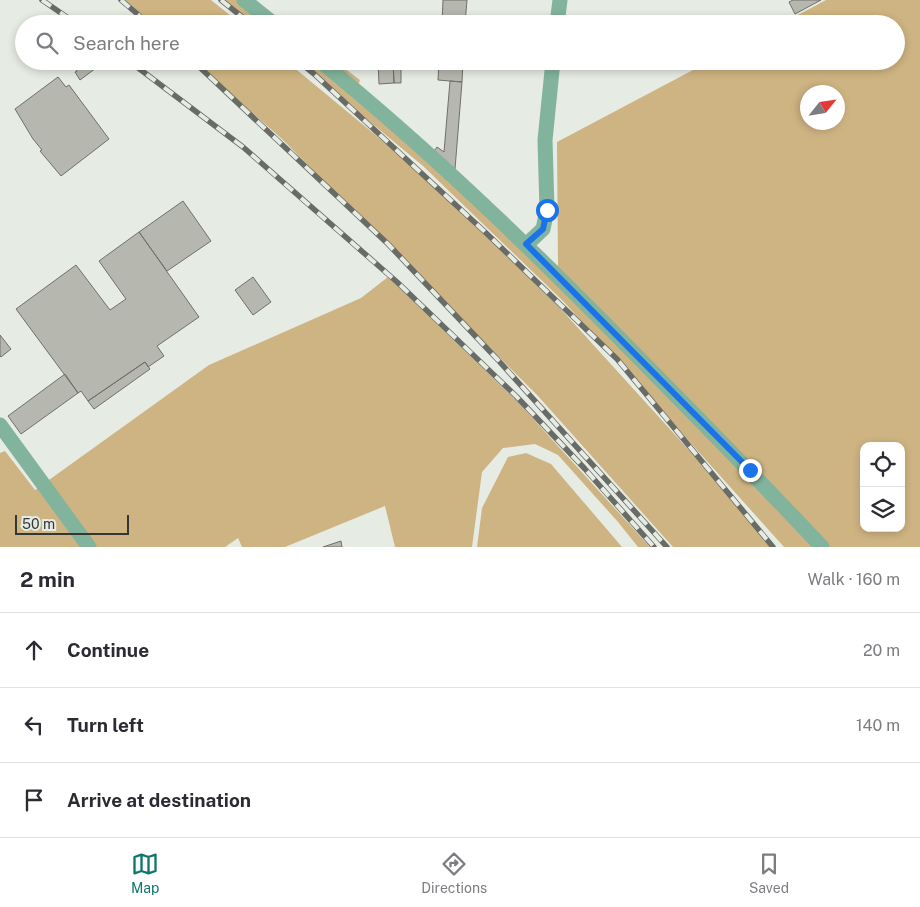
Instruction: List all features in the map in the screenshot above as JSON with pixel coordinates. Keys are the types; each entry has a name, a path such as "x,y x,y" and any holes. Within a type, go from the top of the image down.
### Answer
{"street":[{"path":"244,0 263,15"},
{"path":"558,15 560,0"},
{"path":"331,70 369,101 526,244 750,470 822,547"},
{"path":"526,244 543,229 547,210 545,140 552,70"},
{"path":"0,425 89,547"}],"shaded area":[{"path":"125,0 211,0 230,15 142,15"},
{"path":"222,0 255,0 274,15 241,15"},
{"path":"826,0 920,0 920,547 784,547 564,302 423,166 308,70 347,70 360,80 357,89 558,266 557,142 693,70 905,70 905,15 798,15"},
{"path":"204,70 297,70 419,171 559,307 775,547 673,547 538,396 282,139"},
{"path":"388,277 517,401 650,547 638,547 558,455 535,444 503,448 482,472 472,547 395,547 385,506 285,547 242,547 238,538 225,547 0,547 0,453 5,451 35,490 209,365 361,298"},
{"path":"526,453 551,464 622,547 477,547 482,508 508,457"}],"building":[{"path":"443,0 467,0 466,15 442,15"},
{"path":"793,0 821,0 795,14 789,2"},
{"path":"93,70 80,80 75,72"},
{"path":"378,70 393,70 394,83 379,84"},
{"path":"393,70 401,70 401,83 394,83"},
{"path":"439,70 463,70 462,82 438,80"},
{"path":"58,77 66,87 69,85 109,139 61,176 40,151 42,150 15,109"},
{"path":"450,81 462,82 455,169 434,151 437,147 444,152"},
{"path":"183,201 211,241 167,271 139,232"},
{"path":"139,232 199,317 157,346 164,356 148,367 145,362 88,401 81,391 78,393 16,309 76,265 110,310 126,299 99,261"},
{"path":"253,277 271,302 253,315 235,290"},
{"path":"0,335 11,349 1,357 0,356"},
{"path":"145,362 150,369 94,409 88,401"},
{"path":"65,374 78,393 21,434 8,416"},
{"path":"341,541 342,547 323,547"}],"railway":[{"path":"42,0 64,15"},
{"path":"121,0 138,15"},
{"path":"221,0 240,15"},
{"path":"141,70 243,147 397,282 516,396 585,469 654,547"},
{"path":"203,70 388,244 498,360 667,547"},
{"path":"309,70 484,231 617,359 773,547"}],"route":[{"path":"547,210 543,229 526,244 750,470"}]}
